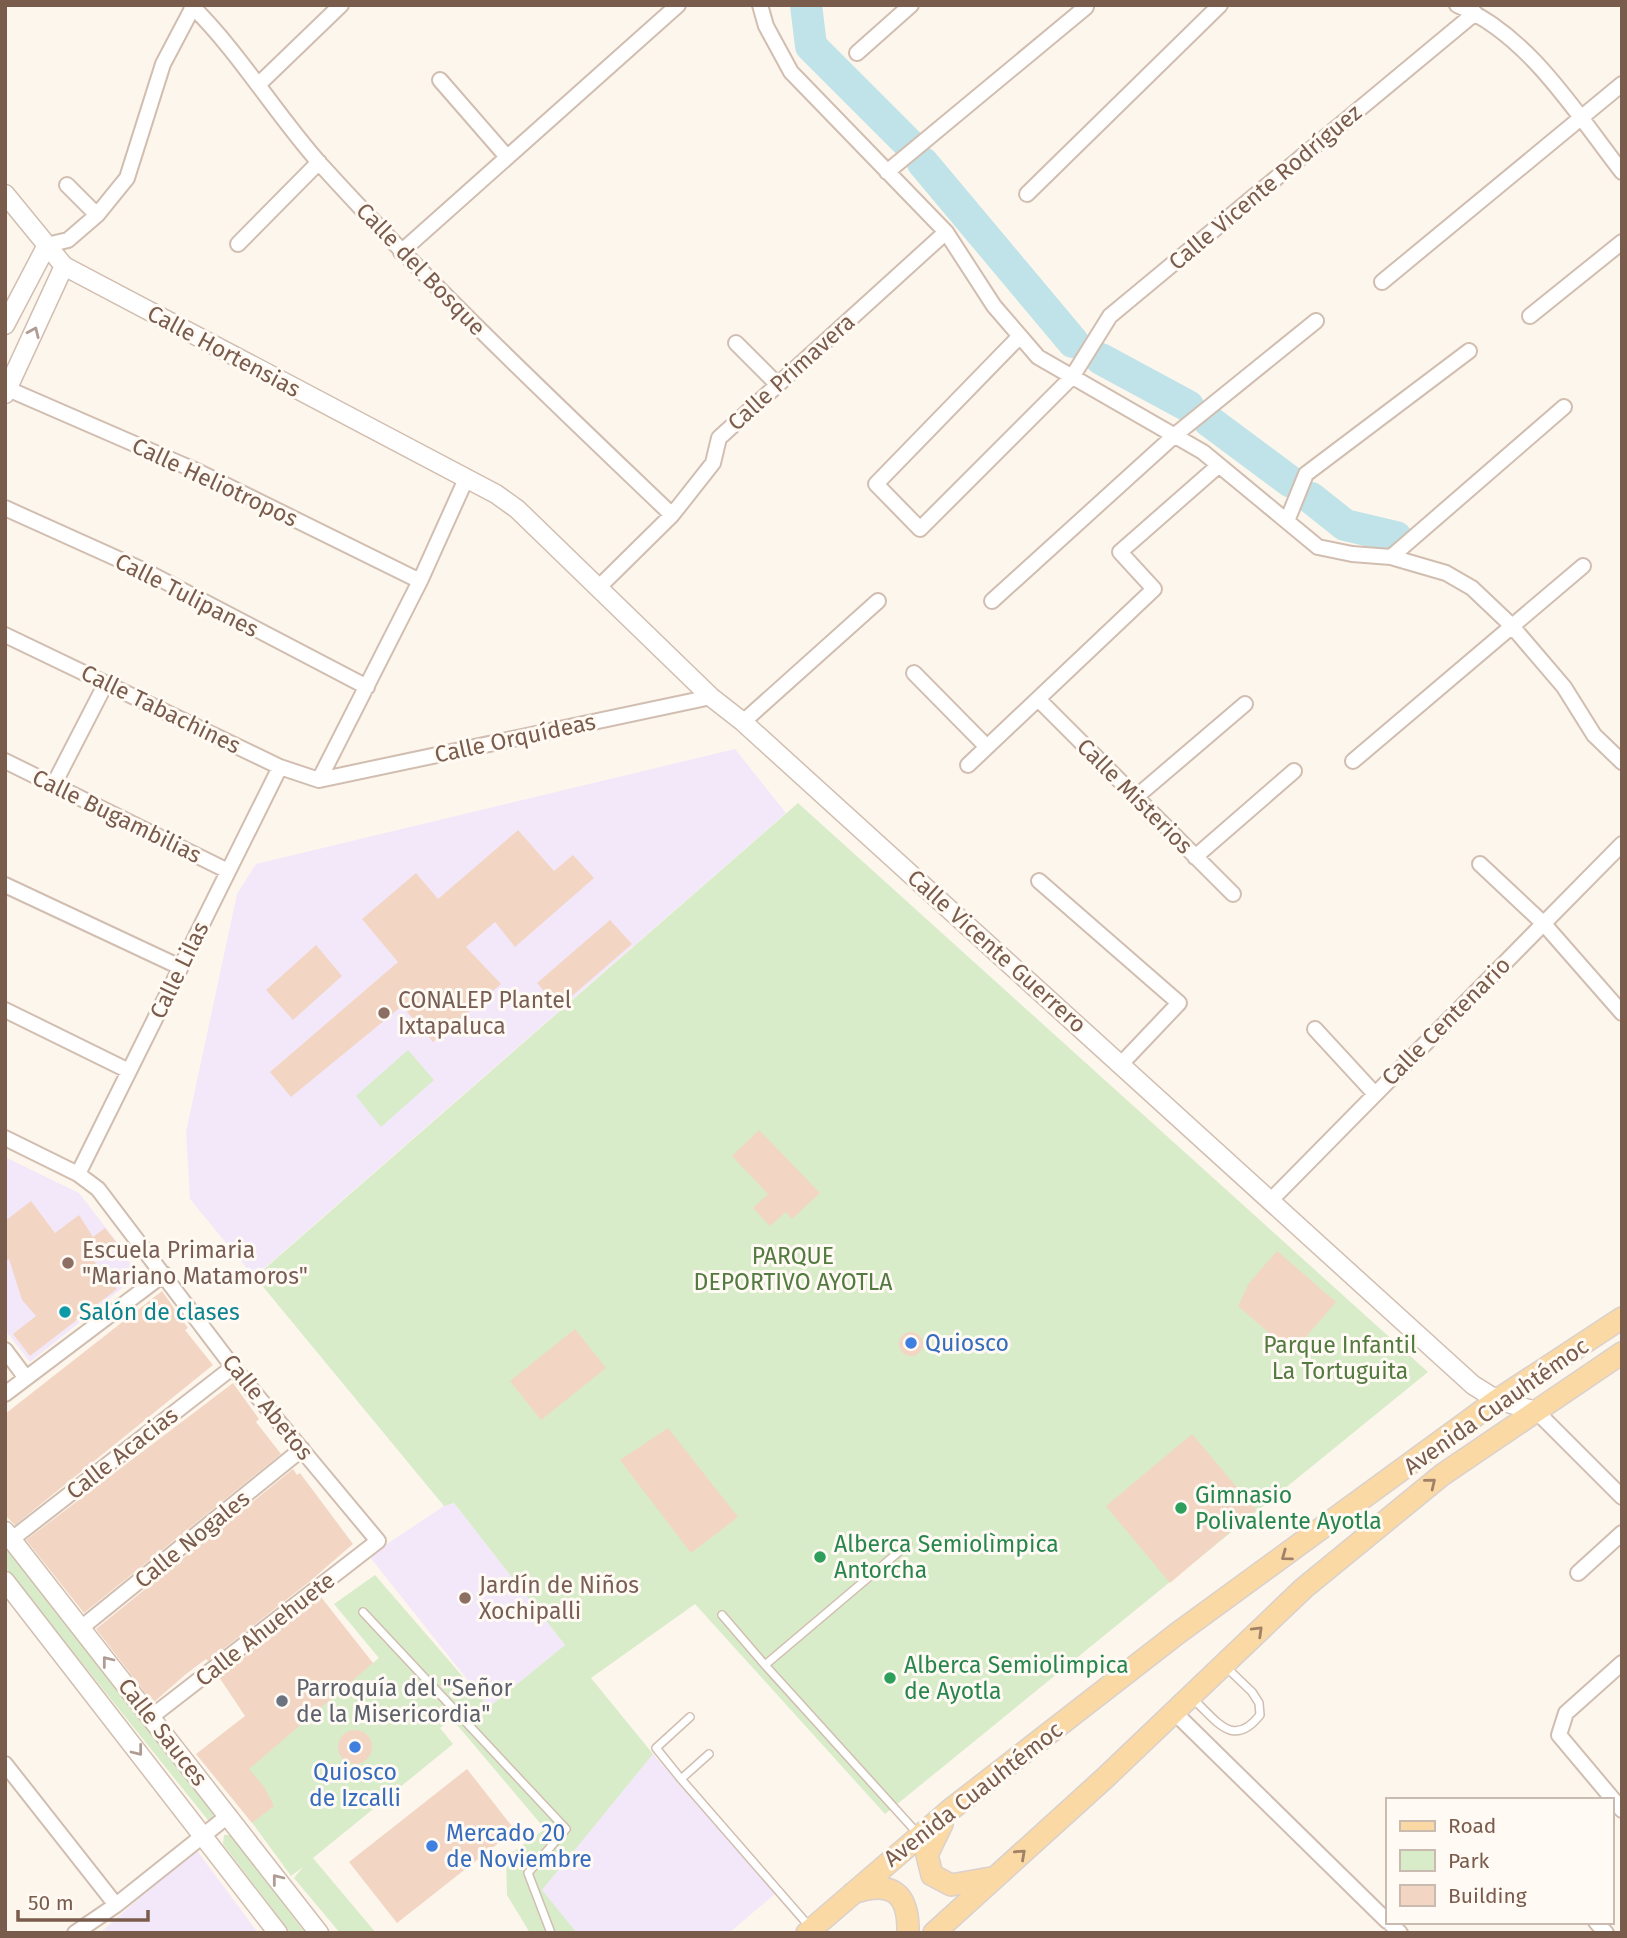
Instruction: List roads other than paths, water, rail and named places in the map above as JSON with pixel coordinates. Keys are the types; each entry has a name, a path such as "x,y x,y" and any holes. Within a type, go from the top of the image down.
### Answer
{"main road":[{"name":"Avenida Cuauhtémoc","path":"810,1931 849,1894 950,1810 1178,1633 1497,1399 1622,1318"},
{"path":"934,1933 1304,1588 1442,1475 1622,1353"},
{"path":"950,1810 927,1855 932,1875 951,1885 995,1877"},
{"path":"849,1894 875,1885 888,1888 900,1897 909,1913 908,1933"}],"street":[{"path":"259,84 341,5"},
{"path":"401,252 678,5"},
{"path":"760,5 766,26 791,72 946,232 994,306 1038,357 1203,452 1318,547 1352,554 1391,557 1447,573 1472,588 1511,625 1564,687 1594,735 1622,762"},
{"path":"856,52 911,5"},
{"path":"1027,194 1220,5"},
{"path":"1458,5 1476,9 1511,40 1580,118 1622,172"},
{"path":"5,326 47,245 68,240 97,215 127,178 163,64 192,6"},
{"name":"Calle del Bosque","path":"192,6 259,84 319,162 401,252 672,515"},
{"path":"887,172 1086,7"},
{"name":"Calle Vicente Rodríguez","path":"1020,336 876,484 920,529 1072,377 1086,350 1110,316 1476,9"},
{"path":"440,80 507,157"},
{"path":"1382,282 1622,84"},
{"path":"238,244 319,162"},
{"path":"67,186 97,215"},
{"name":"Calle Hortensias","path":"5,194 64,266 466,479"},
{"name":"Calle Primavera","path":"598,588 672,515 713,463 719,438 946,232"},
{"path":"7,392 64,266 68,240"},
{"path":"1530,316 1622,242"},
{"path":"992,601 1175,435 1316,321"},
{"path":"736,343 778,385"},
{"path":"1287,521 1306,474 1469,351"},
{"name":"Calle Heliotropos","path":"7,392 199,472 420,581"},
{"path":"1391,557 1564,407"},
{"path":"968,765 1154,589 1120,552 1218,466"},
{"path":"320,780 420,581 466,479"},
{"name":"Calle Vicente Guerrero","path":"466,479 517,509 711,697 743,722 1122,1063 1472,1385 1497,1399 1536,1411"},
{"name":"Calle Tulipanes","path":"5,508 147,572 367,687"},
{"path":"1353,761 1583,566"},
{"path":"743,722 878,601"},
{"name":"Calle Tabachines","path":"5,635 280,766 320,780"},
{"path":"914,673 987,747"},
{"path":"54,784 106,683"},
{"name":"Calle Orquídeas","path":"320,780 711,697"},
{"name":"Calle Misterios","path":"1038,699 1233,894"},
{"path":"1136,797 1245,704"},
{"name":"Calle Bugambilias","path":"5,761 228,871"},
{"name":"Calle Lilas","path":"78,1174 280,766"},
{"path":"1195,857 1294,771"},
{"name":"Calle Centenario","path":"1272,1199 1622,844"},
{"path":"1480,864 1544,924 1622,1013"},
{"path":"1039,881 1179,1003 1122,1063"},
{"path":"5,885 180,967"},
{"path":"5,1010 129,1071"},
{"path":"1315,1029 1374,1093"},
{"name":"Calle Abetos","path":"5,1138 78,1174 98,1189 233,1367 378,1541"},
{"path":"5,1394 164,1274"},
{"path":"5,1350 26,1378"},
{"name":"Calle Acacias","path":"8,1535 233,1367"},
{"path":"1536,1411 1622,1497"},
{"name":"Calle Nogales","path":"81,1628 302,1449"},
{"path":"1578,1573 1622,1533"},
{"name":"Calle Sauces","path":"8,1535 319,1933"},
{"name":"Calle Ahuehuete","path":"151,1717 378,1541"},
{"name":"Calle Sauces","path":"5,1581 278,1933"},
{"path":"1612,1798 1559,1735 1566,1713 1622,1663"},
{"path":"1174,1712 1386,1918"},
{"path":"5,1764 116,1905"},
{"path":"75,1933 116,1905 229,1815"}],"lane":[{"path":"765,1665 908,1544"},
{"path":"363,1612 566,1829 528,1873 551,1933"},
{"path":"722,1615 919,1836"},
{"path":"1190,1696 1227,1731 1237,1732 1250,1728 1260,1715 1259,1703 1224,1664"},
{"path":"690,1717 656,1748 810,1931"},
{"path":"681,1779 709,1754"}],"waterway":[{"path":"806,5 811,46 910,145"},
{"path":"923,163 1073,342"},
{"path":"1101,359 1188,406"},
{"path":"1209,421 1291,482"},
{"path":"1311,498 1345,525 1396,537"}],"place":[{"name":"CONALEP Plantel Ixtapaluca","path":"384,1013"},
{"name":"Escuela Primaria \"Mariano Matamoros\"","path":"68,1263"},
{"name":"Salón de clases","path":"65,1312"},
{"name":"Quiosco","path":"911,1343"},
{"name":"Gimnasio Polivalente Ayotla","path":"1181,1508"},
{"name":"Alberca Semiolìmpica Antorcha","path":"820,1557"},
{"name":"Jardín de Niños Xochipalli","path":"465,1598"},
{"name":"Alberca Semiolimpica de Ayotla","path":"890,1678"},
{"name":"Parroquía del \"Señor de la Misericordia\"","path":"282,1701"},
{"name":"Quiosco de Izcalli","path":"355,1747"},
{"name":"Mercado 20 de Noviembre","path":"432,1846"}],"park label":[{"name":"PARQUE DEPORTIVO AYOTLA","path":"793,1269"},
{"name":"Parque Infantil La Tortuguita","path":"1340,1358"}]}
